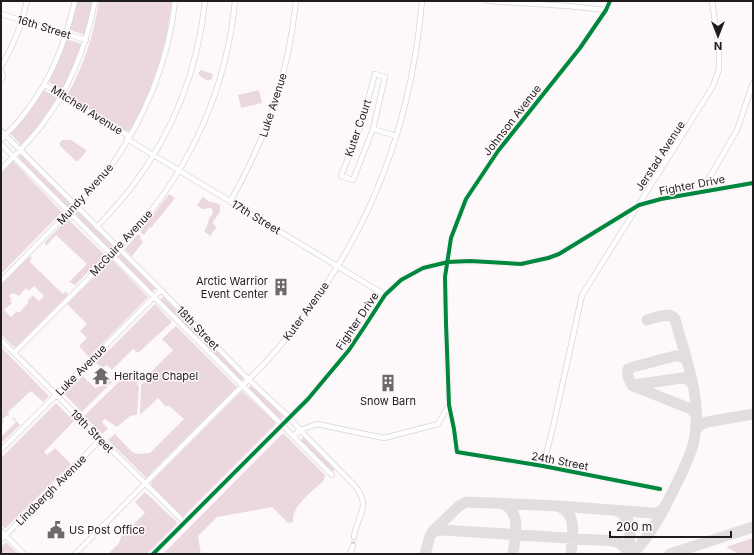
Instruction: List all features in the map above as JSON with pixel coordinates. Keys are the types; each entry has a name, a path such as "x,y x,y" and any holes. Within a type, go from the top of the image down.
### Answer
{"street":[{"path":"1,80 3,76 1,69 23,20 27,1"},
{"path":"1,140 21,119 45,84 59,55 75,1"},
{"path":"1,169 41,126 62,96 78,63 86,40 95,1"},
{"name":"Mundy Avenue","path":"1,281 76,206 108,169 128,138 146,106 164,58 170,34 175,1"},
{"path":"98,227 131,188 153,155 173,120 192,72 205,1"},
{"name":"McGuire Avenue","path":"14,353 119,248 155,206 179,171 204,124 215,96 228,48 235,1"},
{"name":"Luke Avenue","path":"230,202 254,157 277,98 293,31 296,1"},
{"name":"Kuter Avenue","path":"75,554 249,380 286,340 325,288 347,251 370,207 387,164 408,95 414,66 422,1"},
{"path":"488,1 568,4 606,10"},
{"name":"Johnson Avenue","path":"457,452 454,429 448,405 445,277 451,238 466,199 498,151 580,48 606,10 610,1"},
{"name":"Jerstad Avenue","path":"543,466 582,295 713,86 719,69 719,50 712,1"},
{"name":"16th Street","path":"1,14 86,40"},
{"name":"Kuter Court","path":"375,74 385,77 373,129 353,180 341,176 361,125 375,74"},
{"path":"701,192 737,130 753,83"},
{"name":"Mitchell Avenue","path":"45,84 128,138"},
{"name":"Kuter Court","path":"373,129 396,136"},
{"name":"18th Street","path":"1,131 249,380 290,418 355,486 362,496 363,508 354,537"},
{"name":"17th Street","path":"128,138 179,171 384,295"},
{"name":"18th Street","path":"1,144 332,475"},
{"name":"Fighter Drive","path":"153,554 290,418 312,394 349,350 384,295 401,280 423,268 448,262 470,260 521,264 548,258 559,254 639,205 661,199 753,183"},
{"name":"Luke Avenue","path":"1,450 161,290"},
{"path":"199,342 204,335"},
{"name":"19th Street","path":"1,340 184,522"},
{"path":"293,436 300,430 317,424 384,438 438,424 448,405"},
{"name":"Lindbergh Avenue","path":"1,540 101,439"},
{"name":"24th Street","path":"457,452 543,466 660,489"},
{"path":"1,531 24,554"},
{"path":"350,554 353,546"}],"shaded area":[{"path":"77,1 93,1 85,35 70,30"},
{"path":"99,1 172,1 157,70 147,97 129,131 120,128 67,95 88,50"},
{"path":"67,39 82,44 71,74 62,90 49,82"},
{"path":"201,70 213,74 212,79 206,80 203,78 198,73"},
{"path":"44,90 57,98 42,122 21,145 10,133 29,111"},
{"path":"259,90 262,103 241,108 238,95"},
{"path":"62,140 71,140 86,150 86,152 78,161 76,161 60,146"},
{"path":"21,154 71,204 68,207 18,158"},
{"path":"13,161 62,212 1,274 1,174"},
{"path":"169,194 175,198 144,235 140,232"},
{"path":"203,197 210,202 220,205 220,212 213,222 213,224 217,227 210,236 204,231 213,214 212,208 202,209 197,205"},
{"path":"78,211 114,246 110,250 74,215"},
{"path":"68,219 105,255 75,285 69,282 87,264 56,235 46,246 45,242"},
{"path":"138,234 141,236 140,238 143,242 132,256 125,249"},
{"path":"121,253 156,288 152,292 117,257"},
{"path":"29,257 32,257 30,262 63,294 66,291 68,295 16,347 13,346 1,334 1,285","holes":["34,286 44,296 39,301 33,295 19,313 17,311 11,317 4,310 12,303 10,301 12,299 9,296 13,293 19,296 26,288 29,291"]},
{"path":"112,260 148,297 89,357 79,346 87,338 80,331 87,324 67,304"},
{"path":"163,297 200,334 197,337 159,300"},
{"path":"155,304 172,322 138,353 133,349 112,370 107,365 102,368 96,363"},
{"path":"176,326 237,387 146,478 108,440 115,434 131,451 136,454 150,453 184,419 168,405 166,407 158,398 140,415 141,385 149,378 147,376 173,350 162,339"},
{"path":"207,341 245,378 241,382 204,345"},
{"path":"1,347 49,396 43,402 31,391 8,412 9,415 2,420 4,422 1,425"},
{"path":"129,372 138,381 137,415 130,416 117,427 105,419 102,422 108,429 102,434 84,416"},
{"path":"83,376 95,388 103,385 113,377 114,380 82,412 64,394"},
{"path":"252,385 284,417 280,420 248,389"},
{"path":"242,391 275,422 275,425 183,517 151,485 152,481"},
{"path":"56,403 74,421 44,452 47,455 55,448 71,464 6,528 4,528 1,525 1,458"},
{"path":"13,417 20,425 1,443 1,437 16,422 12,418"},
{"path":"283,433 325,475 324,480 295,510 293,522 288,523 272,507 217,517 198,536 201,554 163,554"},
{"path":"304,437 334,468 334,471 330,471 300,441"},
{"path":"145,492 177,522 176,525 147,554 108,554 119,543 121,537 145,513 135,502"},
{"path":"753,538 753,554 739,554 726,547"},
{"path":"6,542 18,554 1,554 1,547"}],"taxiway":[{"path":"632,554 650,533 668,501 689,457 696,429 695,397 692,381 675,319 666,315 647,320"},
{"path":"686,360 681,356 675,356 633,367 628,369 628,376 633,386 691,409 697,417"},
{"path":"633,385 682,378 688,379 692,383"},
{"path":"696,430 700,425 707,422 753,414"},
{"path":"425,554 433,531 459,506 467,502 559,506 651,513 657,513 665,508"},
{"path":"503,504 509,508 515,519 516,533 513,554"},
{"path":"560,507 566,510 572,521 573,534 571,554"},
{"path":"617,511 623,514 629,523 630,535 628,554"},
{"path":"670,554 753,527"},
{"path":"432,533 442,530 614,541 623,546 626,549 627,554"}],"tunnel":[{"path":"353,546 354,537"}],"cycle path":[{"path":"610,1 606,10 580,48 498,151 466,199 451,238 445,277 449,405 457,452 543,466 660,489"},
{"path":"153,554 308,399 349,350 385,295 401,280 423,268 448,262 470,261 521,264 548,258 559,254 639,205 661,199 753,183"}],"place":[{"name":"Arctic Warrior Event Center","path":"281,287"},
{"name":"Heritage Chapel","path":"101,376"},
{"name":"Snow Barn","path":"388,383"},
{"name":"US Post Office","path":"56,530"}]}
